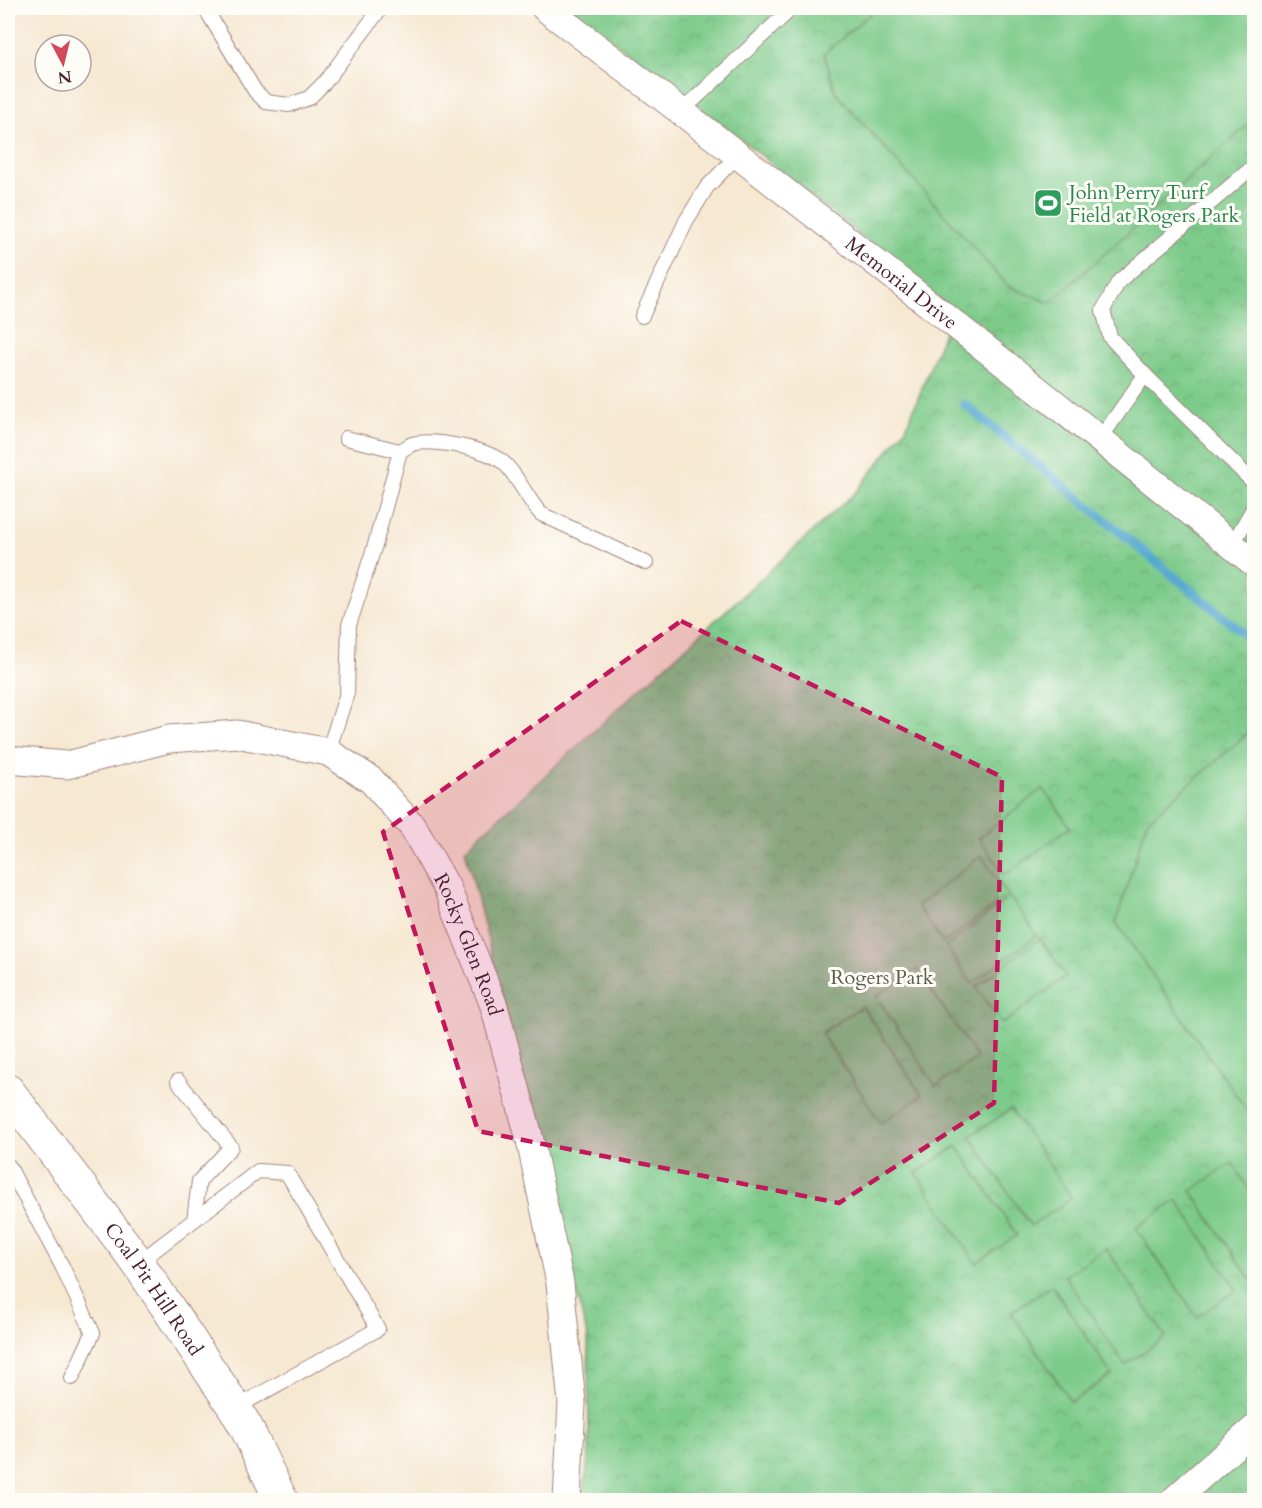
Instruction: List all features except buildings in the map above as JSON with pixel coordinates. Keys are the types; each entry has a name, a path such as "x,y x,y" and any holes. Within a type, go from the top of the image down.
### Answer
{"street":[{"name":"Memorial Drive","path":"545,8 682,111 1100,439 1254,563"},
{"name":"Rocky Glen Road","path":"8,760 67,765 169,739 237,734 328,752 371,780 412,827 447,888 494,1006 530,1140 560,1283 572,1403 567,1500"},
{"name":"Coal Pit Hill Road","path":"10,1100 138,1263 246,1426 281,1500"},
{"path":"1179,1499 1254,1429"}],"lane":[{"path":"205,8 255,91 267,102 289,105 309,98 325,82 381,8"},
{"path":"682,111 792,8"},
{"path":"642,316 692,212 707,187 738,155"},
{"path":"1254,166 1119,281 1102,310 1110,337 1254,483"},
{"path":"1100,439 1145,375"},
{"path":"346,438 400,451 412,444 429,442 494,455 513,474 531,503 541,514 646,563"},
{"path":"328,752 348,693 349,625 375,545 400,451"},
{"path":"1232,545 1254,507"},
{"path":"178,1081 231,1148 198,1181 194,1220"},
{"path":"8,1166 62,1266 93,1333 72,1378"},
{"path":"138,1263 258,1171 287,1173 378,1329 235,1408"}],"highlighted area":[{"path":"681,621 1002,777 994,1103 839,1203 478,1131 383,832"}],"green space":[{"name":"Rogers Park","path":"570,8 1254,8 1254,1500 583,1500 589,1451 588,1338 465,849 857,491 906,428 953,310 735,134"},
{"name":"John Perry Turf Field at Rogers Park","path":"877,8 1254,8 1254,119 1050,303 1008,286 836,93 824,54"},
{"path":"1254,728 1254,1121 1116,922 1147,821"},
{"path":"1043,788 1070,827 1005,875 979,838"},
{"path":"981,856 1008,895 943,943 917,906"},
{"path":"1010,897 1037,935 972,984 946,947"},
{"path":"1040,938 1066,976 1002,1024 976,987"},
{"path":"917,969 977,1058 936,1086 876,996"},
{"path":"862,1006 922,1095 881,1123 821,1033"},
{"path":"1011,1109 1072,1198 1031,1226 970,1136"},
{"path":"957,1146 1017,1235 976,1263 916,1173"},
{"path":"1232,1163 1254,1197 1254,1278 1251,1280 1191,1191"},
{"path":"1177,1200 1237,1290 1197,1317 1136,1228"},
{"path":"1106,1248 1166,1337 1125,1365 1065,1276"},
{"path":"1052,1285 1112,1375 1071,1402 1011,1312"}],"waterway":[{"path":"964,404 1254,642"}],"place":[{"name":"John Perry Turf Field at Rogers Park","path":"1048,203"}]}
